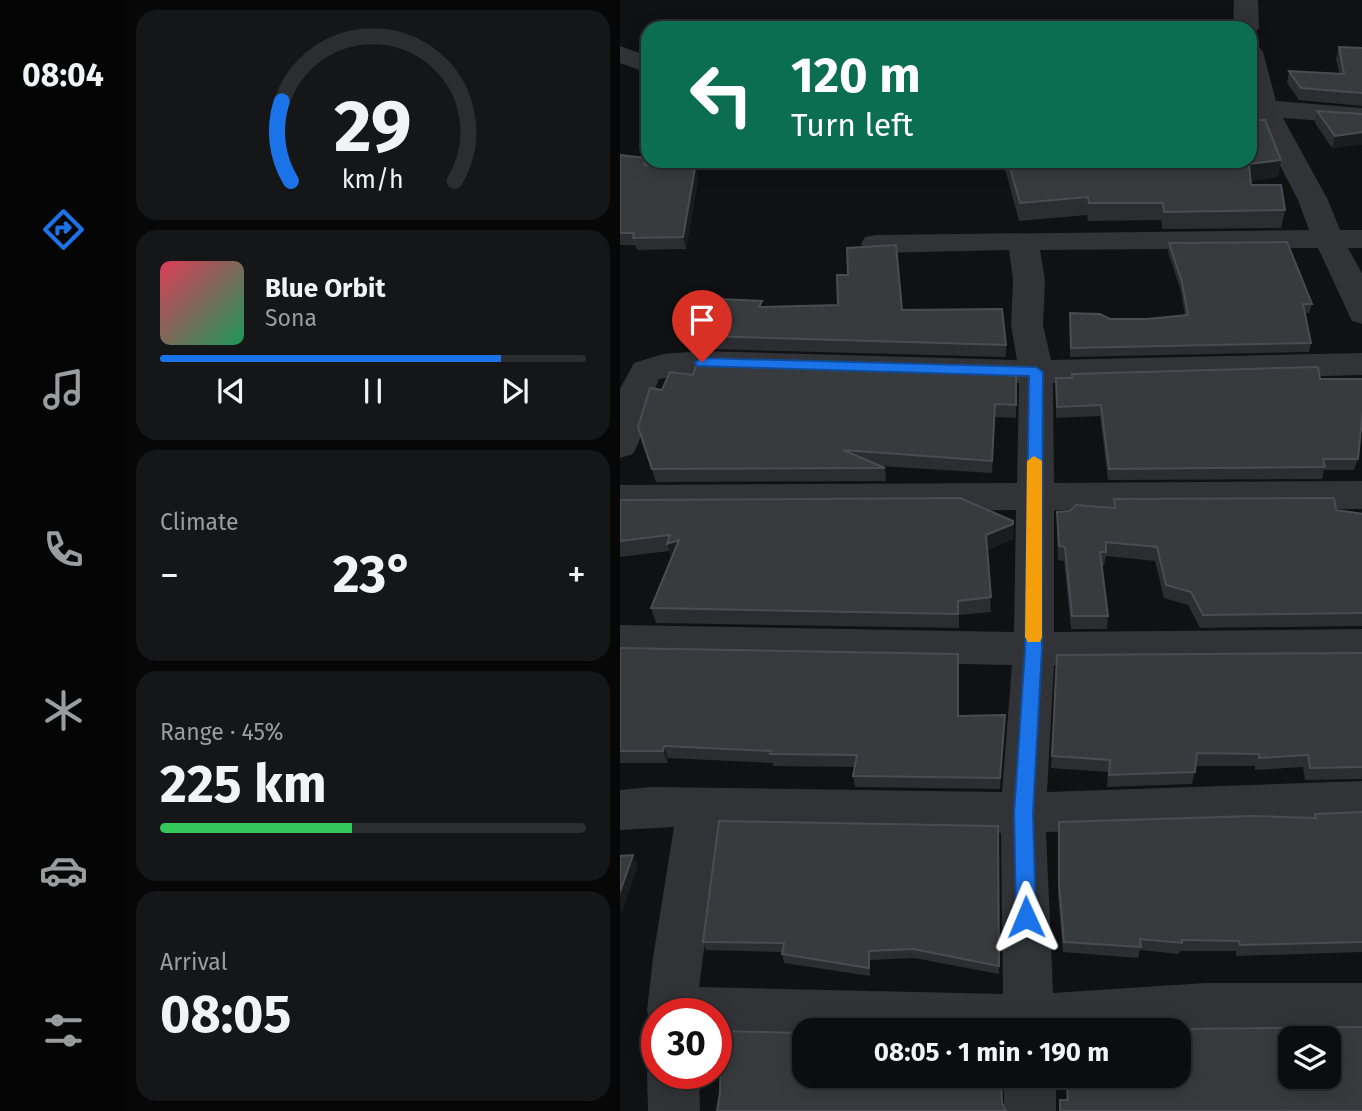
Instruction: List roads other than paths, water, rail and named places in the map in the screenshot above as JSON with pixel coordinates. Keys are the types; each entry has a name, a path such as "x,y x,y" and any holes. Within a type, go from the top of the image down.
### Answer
{"street":[{"path":"1246,0 1246,21"},
{"path":"620,54 641,62"},
{"path":"1257,109 1363,116"},
{"path":"1257,109 1313,200 1363,314"},
{"path":"876,244 1363,239"},
{"path":"1023,242 1029,280 1027,325 1036,372 1033,496 1034,649 1023,813 1029,1018"},
{"path":"620,445 646,372 663,365 702,362 1036,372 1363,364"},
{"path":"620,499 1363,495"},
{"path":"620,641 1034,649 1363,646"},
{"path":"620,810 700,808 1023,813 1363,801"},
{"path":"673,998 700,808"},
{"path":"1107,1018 1205,1008 1363,1008"},
{"path":"732,1014 825,1018"},
{"path":"1030,1088 1030,1111"},
{"path":"673,1089 674,1111"}]}
